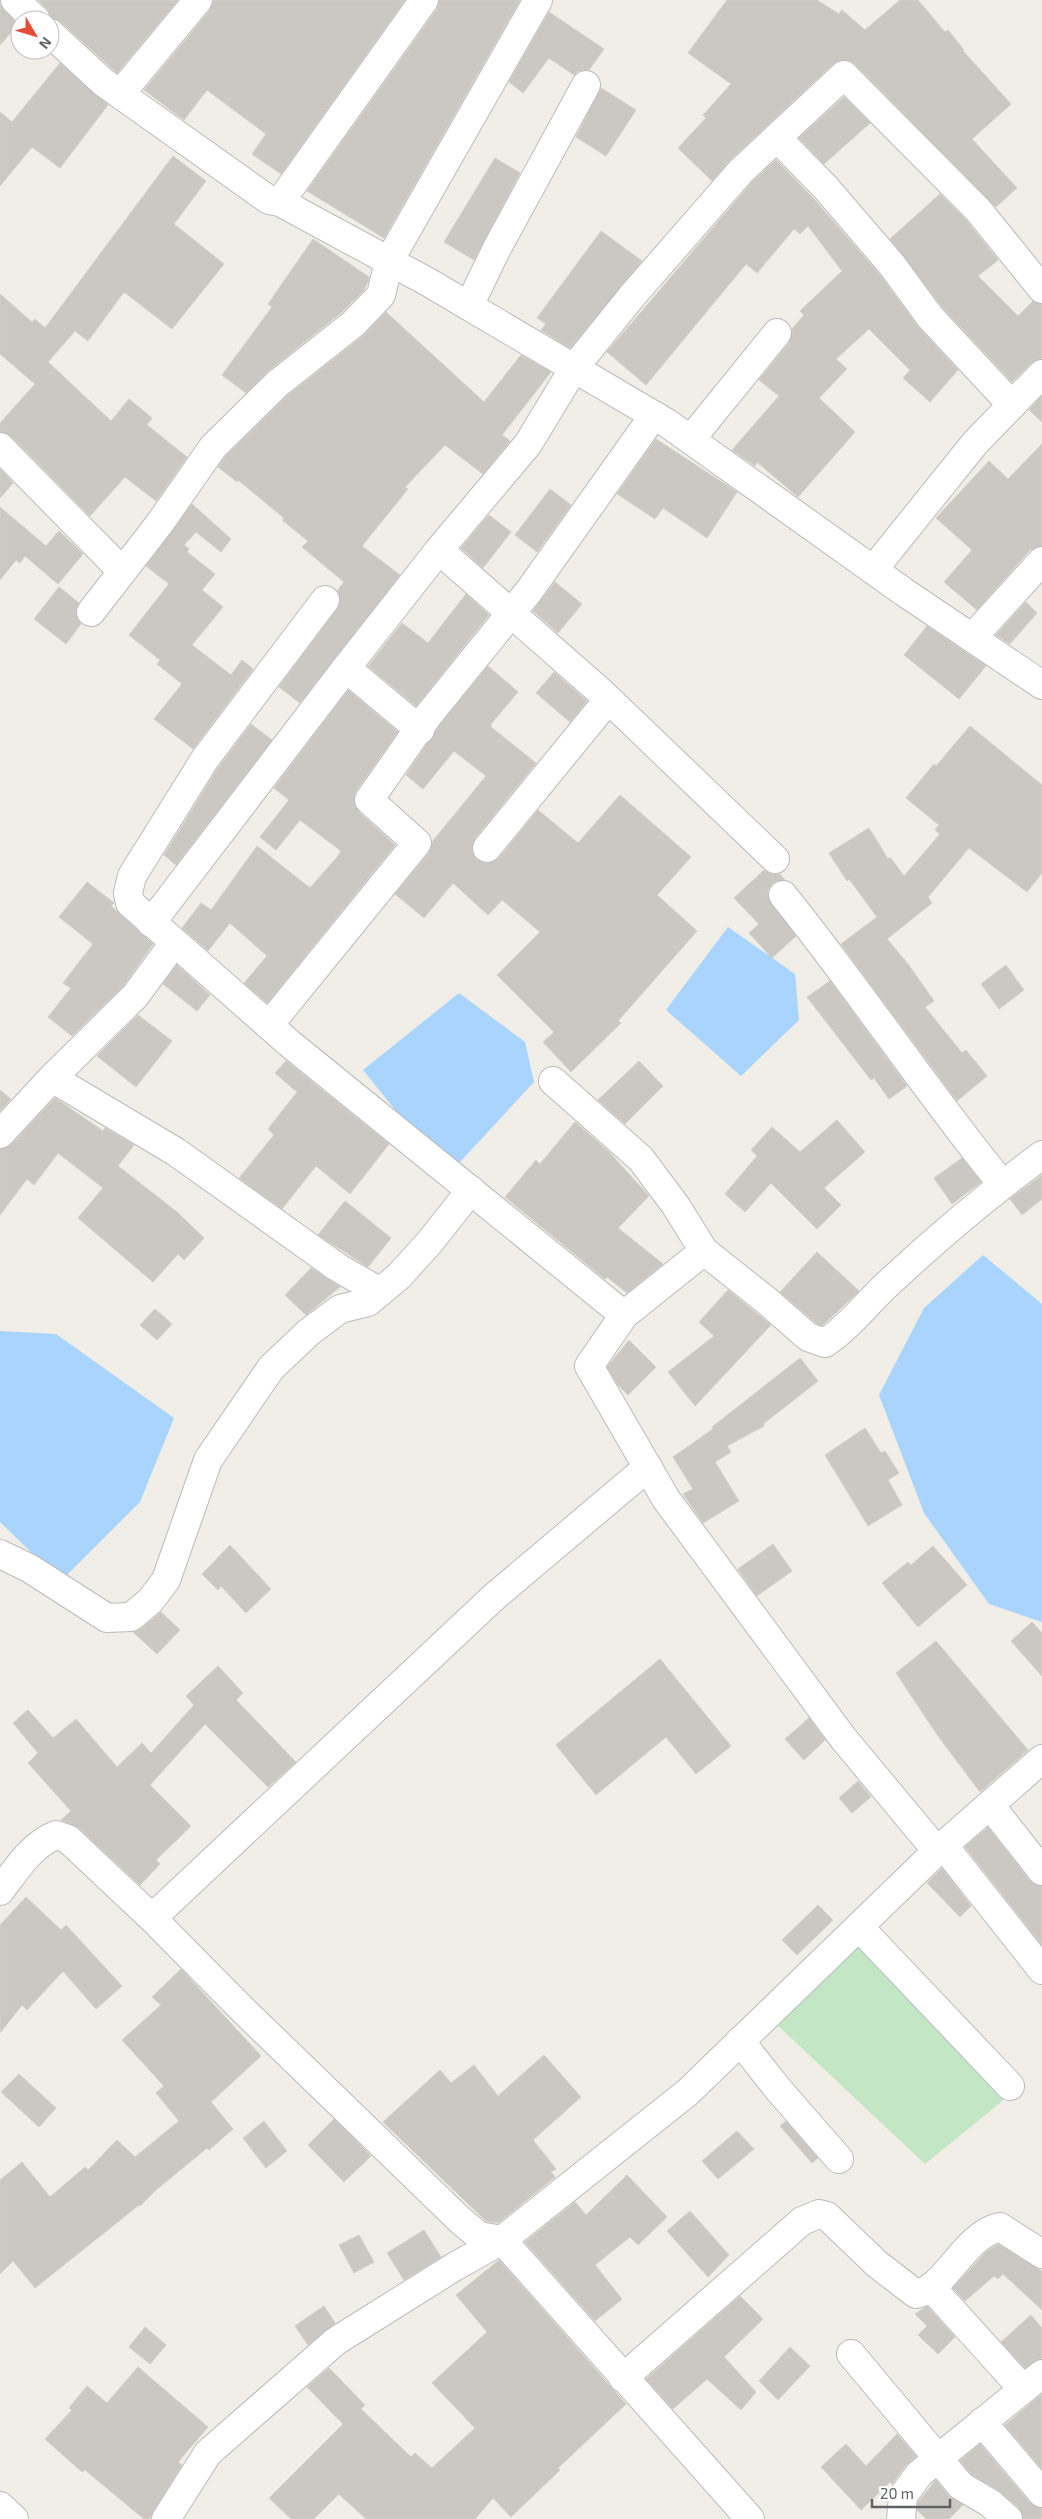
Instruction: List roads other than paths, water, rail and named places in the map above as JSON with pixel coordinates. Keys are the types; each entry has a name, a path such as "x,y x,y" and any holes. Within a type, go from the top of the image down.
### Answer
{"street":[{"path":"15,0 26,10"},
{"path":"120,94 198,0"},
{"path":"280,202 424,0"},
{"path":"91,612 213,447 277,384 353,324 382,294 389,261 538,0"},
{"path":"60,42 103,82 268,200 280,202 389,261 470,306 654,414 873,570 972,638 1039,679"},
{"path":"151,923 346,668 439,550 528,444 574,368 632,296 741,171 844,75 978,210 1042,289"},
{"path":"470,306 496,250 586,84"},
{"path":"776,138 832,194 892,266 930,317 1012,405"},
{"path":"690,439 778,333"},
{"path":"873,570 976,443 1042,374"},
{"path":"268,1025 417,844 369,800 420,730 427,717 510,615 654,414"},
{"path":"0,447 122,571"},
{"path":"439,550 608,700 775,859"},
{"path":"972,638 1042,561"},
{"path":"325,600 205,759 132,876 128,893 130,903 268,1025 624,1315"},
{"path":"346,668 420,730"},
{"path":"486,848 608,700"},
{"path":"783,895 818,938 924,1084 1002,1184"},
{"path":"0,1134 52,1078 135,996 174,943"},
{"path":"52,1078 176,1152 337,1267 380,1292"},
{"path":"553,1081 641,1159 676,1206 704,1251 767,1301 808,1337 825,1343 841,1332 883,1288 940,1235 1002,1184 1042,1155"},
{"path":"0,1554 29,1568 107,1618 132,1617 150,1601 166,1580 208,1460 271,1368 309,1332 340,1309 368,1302 399,1276 429,1244 471,1190"},
{"path":"704,1251 624,1315 589,1366 666,1499 765,1635 843,1738 940,1848 1042,1970"},
{"path":"152,1918 494,1597 648,1467"},
{"path":"166,2519 208,2453 336,2341 502,2240 688,2092 940,1848 1042,1759"},
{"path":"990,1805 1042,1871"},
{"path":"3,1880 44,1840 56,1835 68,1839 152,1918 249,2016 460,2220 479,2236 502,2240 750,2519"},
{"path":"858,1927 1010,2086"},
{"path":"740,2041 778,2089 839,2159"},
{"path":"624,2378 802,2221 819,2214 827,2216 876,2264 916,2294 923,2293 931,2287 970,2245 991,2229 1000,2227 1042,2254"},
{"path":"901,2519 903,2496 919,2474 1032,2382 931,2287"},
{"path":"851,2354 960,2486 990,2504 1008,2519"},
{"path":"982,2422 1042,2493"},
{"path":"0,2506 14,2519"}],"water":[{"path":"728,927 795,974 799,1020 741,1076 666,1010"},
{"path":"459,993 525,1042 534,1082 448,1175 363,1070"},
{"path":"983,1255 1042,1304 1042,1622 989,1604 924,1513 879,1395 924,1308"},
{"path":"0,1331 56,1334 174,1418 140,1502 61,1581 0,1522"}]}
